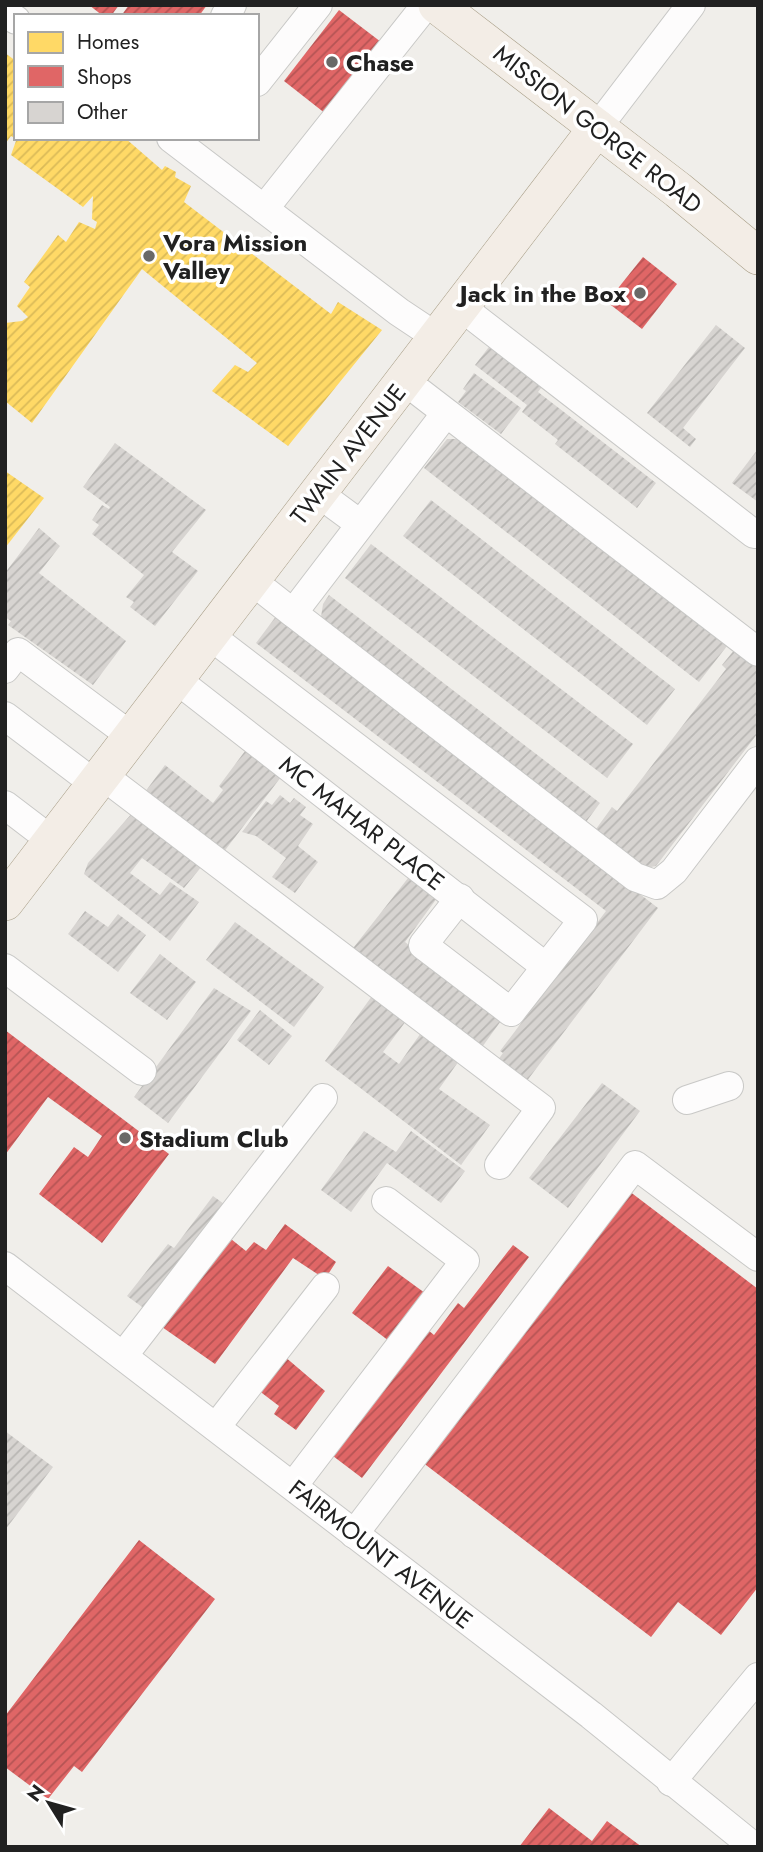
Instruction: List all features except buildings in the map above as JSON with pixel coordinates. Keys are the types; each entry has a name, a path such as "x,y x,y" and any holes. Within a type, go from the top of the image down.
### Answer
{"main road":[{"name":"MISSION GORGE ROAD","path":"437,5 758,256"},
{"name":"TWAIN AVENUE","path":"5,902 597,128"}],"street":[{"path":"259,79 318,5"},
{"path":"264,209 426,5"},
{"name":"TWAIN AVENUE","path":"597,128 681,9"},
{"path":"178,140 204,148 264,209 399,312 438,338"},
{"path":"461,306 754,534"},
{"path":"405,381 758,652"},
{"path":"293,613 446,412"},
{"path":"318,493 360,524"},
{"path":"251,580 635,877 657,885 674,871 758,761"},
{"path":"209,635 583,920 510,1012 423,945 460,898"},
{"path":"5,669 18,652 131,736"},
{"name":"MC MAHAR PLACE","path":"177,680 546,967"},
{"path":"5,716 98,780 541,1108 499,1165"},
{"path":"5,805 51,840"},
{"path":"5,968 142,1072"},
{"path":"687,1100 729,1086"},
{"path":"123,1356 323,1098"},
{"path":"354,1534 635,1165 758,1257"},
{"path":"293,1486 465,1261 386,1201"},
{"name":"FAIRMOUNT AVENUE","path":"5,1266 580,1707 754,1847"},
{"path":"216,1427 324,1287"},
{"path":"671,1782 758,1677"}],"place":[{"name":"Chase","path":"332,62"},
{"name":"Vora Mission Valley","path":"149,256"},
{"name":"Jack in the Box","path":"640,293"},
{"name":"Stadium Club","path":"125,1138"}]}
